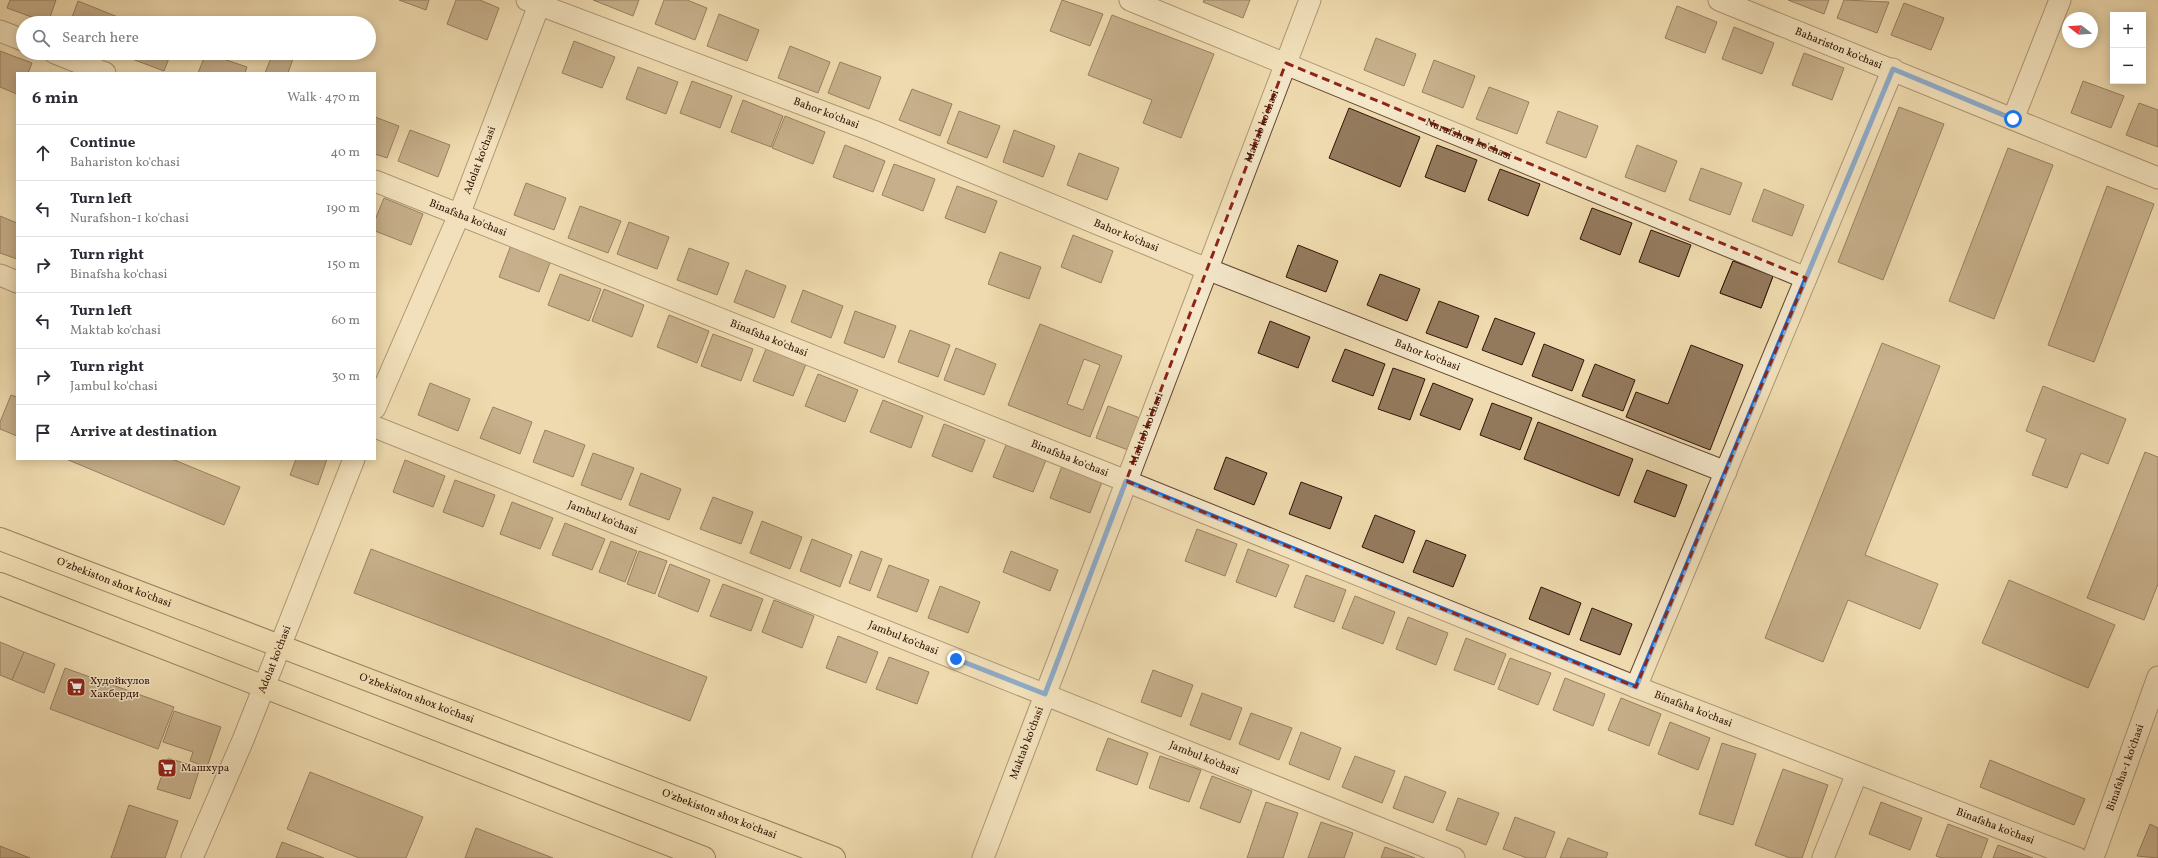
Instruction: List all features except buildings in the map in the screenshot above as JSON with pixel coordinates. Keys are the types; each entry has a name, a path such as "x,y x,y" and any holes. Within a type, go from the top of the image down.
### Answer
{"main road":[{"name":"O'zbekiston shox ko'chasi","path":"0,539 834,858"},
{"path":"0,584 704,858"}],"street":[{"name":"Nurafshon ko'chasi","path":"1130,0 1806,278"},
{"name":"Maktab ko'chasi","path":"983,858 1310,0"},
{"name":"Bahariston ko'chasi","path":"1719,0 1893,69 2158,178"},
{"path":"2013,119 2060,0"},
{"name":"Adolat ko'chasi","path":"376,406 459,214 536,2"},
{"name":"Bahor ko'chasi","path":"536,2 873,131 1207,269 1726,472"},
{"path":"0,31 16,37"},
{"path":"72,60 102,72"},
{"path":"1636,687 1893,69"},
{"name":"Binafsha ko'chasi","path":"376,181 1126,481 1636,687 2077,858"},
{"path":"0,275 16,282"},
{"name":"Jambul ko'chasi","path":"376,427 1454,858"},
{"name":"Adolat ko'chasi","path":"192,858 243,740 354,460"},
{"name":"Binafsha-1 ko'chasi","path":"2092,858 2158,677"},
{"path":"1823,858 1857,773"}],"highlighted area":[{"path":"1286,63 1806,278 1636,687 1126,481"}],"place":[{"name":"Худойкулов Хакберди","path":"76,687"},
{"name":"Машхура","path":"167,768"}],"route":[{"path":"956,659 1045,694 1126,481 1636,687 1893,69 2013,119"}]}
